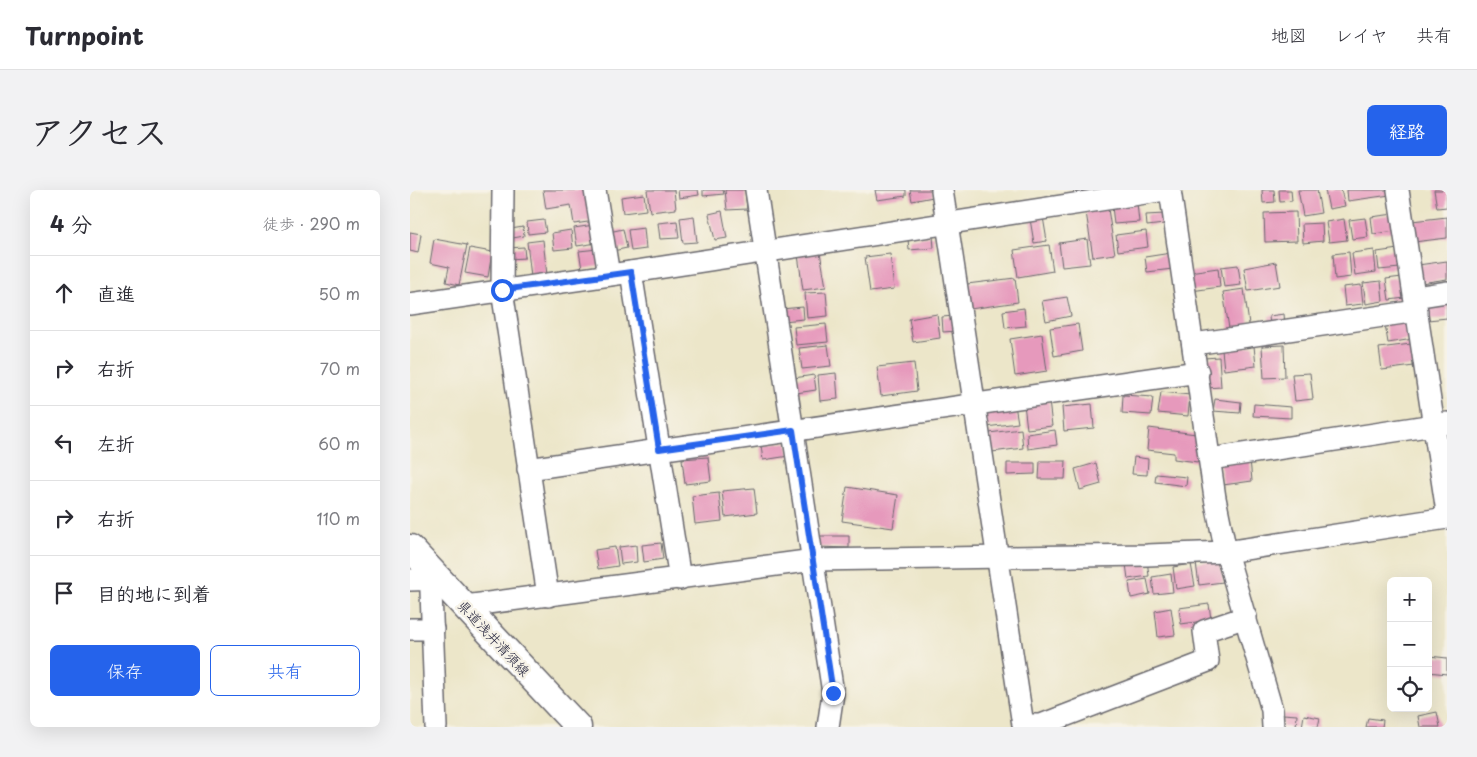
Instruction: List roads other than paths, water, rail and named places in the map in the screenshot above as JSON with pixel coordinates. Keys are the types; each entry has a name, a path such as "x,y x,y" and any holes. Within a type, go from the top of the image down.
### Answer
{"main road":[{"name":"県道浅井清須線","path":"410,548 578,727"}],"street":[{"path":"503,190 502,290 548,596"},
{"path":"595,190 609,276"},
{"path":"756,190 833,693 828,727"},
{"path":"942,190 1023,725 1041,725 1208,661 1204,631 1246,617"},
{"path":"410,304 609,276 1165,190"},
{"path":"1170,190 1210,459 1226,552 1272,710 1273,727"},
{"path":"1398,190 1416,304 1440,424 1447,512"},
{"path":"631,272 680,579"},
{"path":"1194,344 1416,304 1447,292"},
{"path":"528,469 974,404 1084,386 1198,372"},
{"path":"1210,459 1440,424"},
{"path":"465,606 814,560 997,556 1146,556 1226,552 1447,518"},
{"path":"410,580 440,579"},
{"path":"436,727 431,591 440,579"},
{"path":"410,629 433,629"}]}
